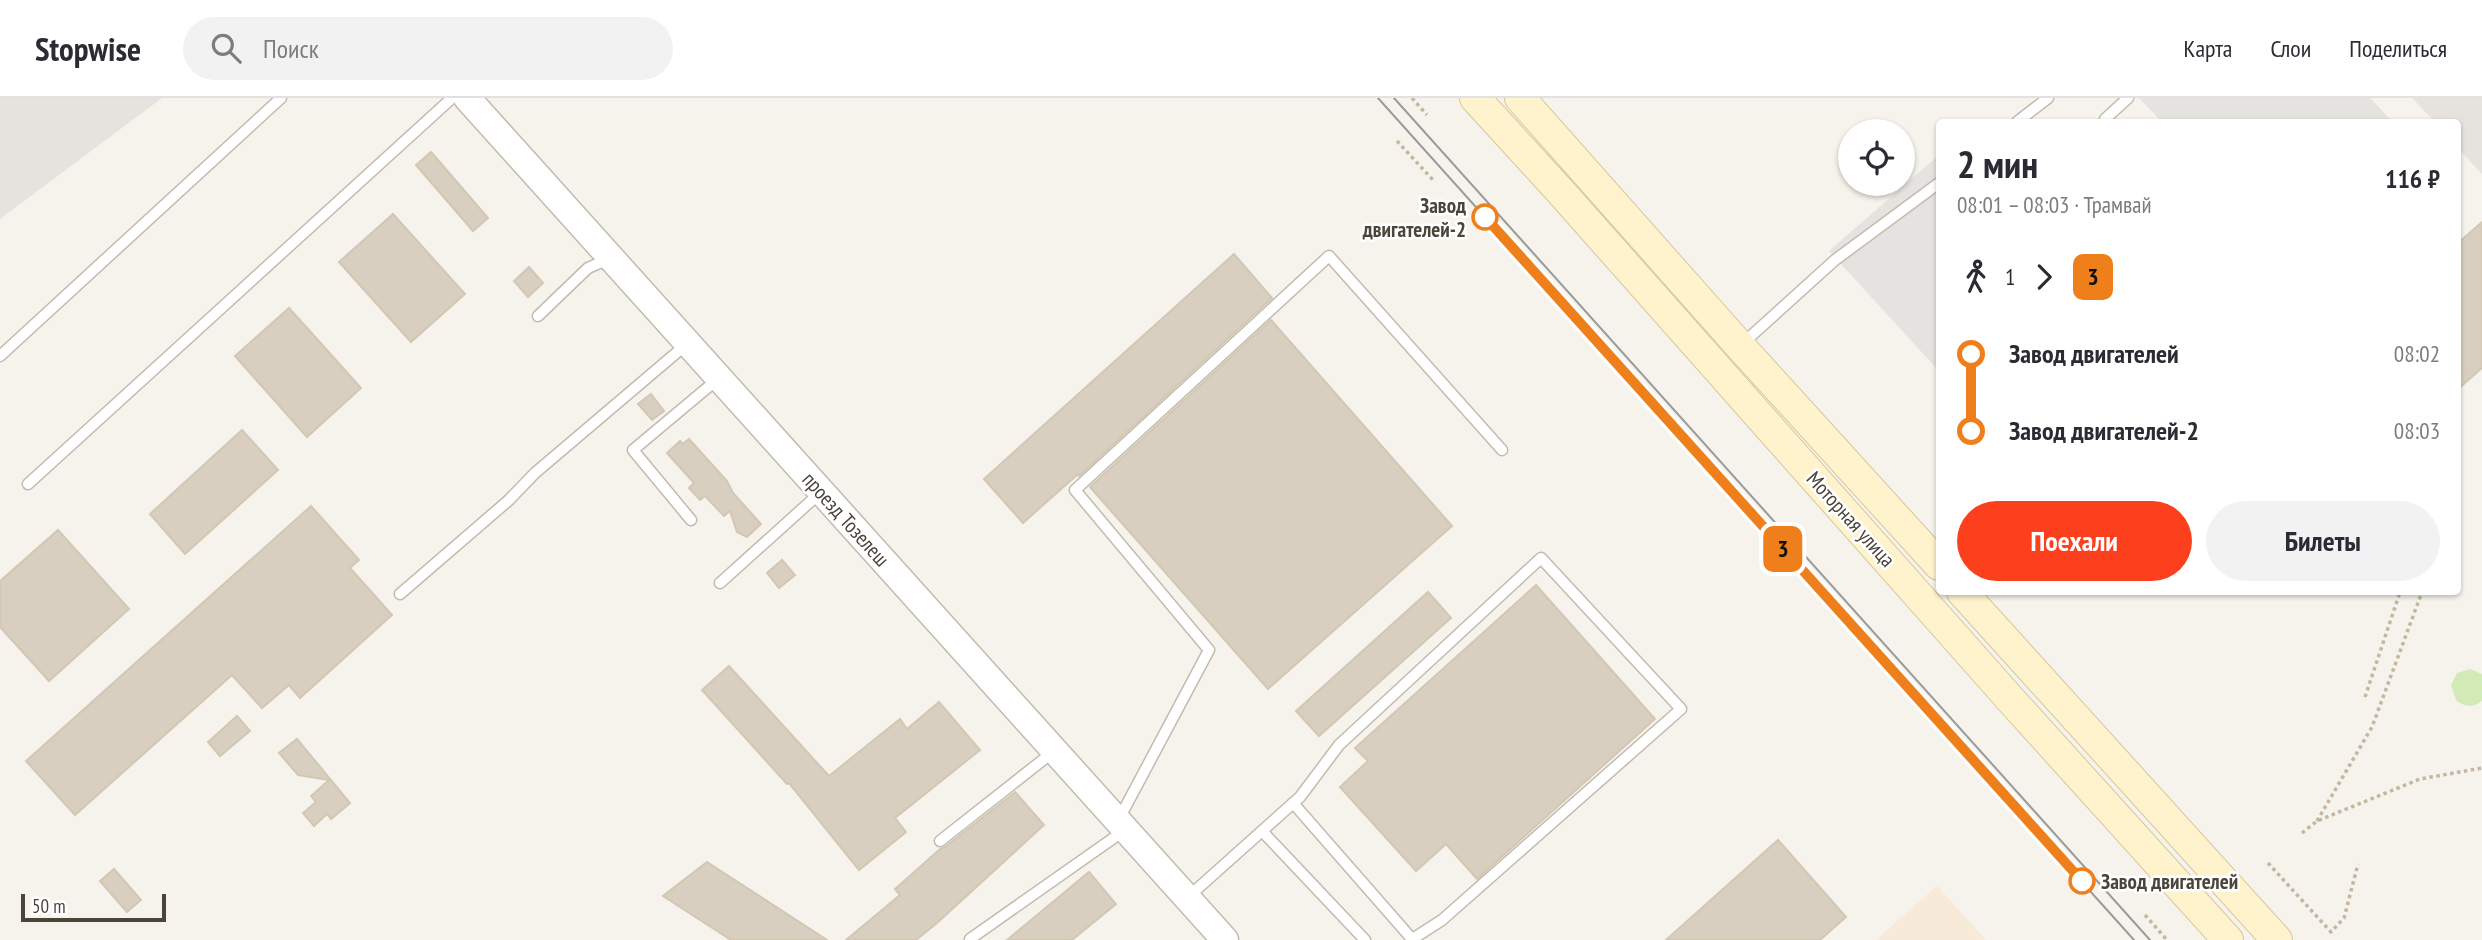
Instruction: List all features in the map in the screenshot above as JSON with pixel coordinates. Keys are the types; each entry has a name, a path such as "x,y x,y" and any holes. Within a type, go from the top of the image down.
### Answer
{"main road":[{"name":"Моторная улица","path":"1475,98 2228,940"},
{"name":"Моторная улица","path":"1520,98 1936,562"},
{"path":"1814,477 1840,454"},
{"path":"1965,595 2277,940"}],"street":[{"name":"проезд Тозелеш","path":"467,98 1224,940"}],"lane":[{"path":"0,356 281,98"},
{"path":"28,484 452,98"},
{"path":"2021,119 2048,98"},
{"path":"2105,118 2128,98"},
{"path":"1740,346 1835,260 1936,185"},
{"path":"970,939 1121,825 1209,650 1075,490 1329,256 1502,450"},
{"path":"538,316 588,268 611,258"},
{"path":"400,594 535,473 688,343"},
{"path":"691,520 633,450 719,378"},
{"path":"720,583 821,492"},
{"path":"1187,898 1293,803 1339,745 1541,558 1681,709 1442,920 1412,939 1293,803"},
{"path":"940,841 1054,751"},
{"path":"1262,831 1365,940"}],"path":[{"path":"1412,98 1427,115"},
{"path":"1398,141 1433,180"},
{"path":"2365,697 2399,595"},
{"path":"2318,821 2372,727 2421,595"},
{"path":"2302,833 2318,821 2420,779 2482,768"},
{"path":"2269,863 2331,932 2344,918 2358,864"},
{"path":"2145,915 2167,940"}],"shaded area":[{"path":"0,98 162,98 0,219"},
{"path":"2139,98 2370,98 2390,119 2159,119"},
{"path":"2412,98 2482,98 2482,174 2461,151 2461,119 2432,119"},
{"path":"1936,158 1936,368 1829,251 1892,196 1915,196 1915,176"},
{"path":"1937,886 1986,940 1876,940"}],"green space":[{"path":"2470,669 2482,674 2482,701 2469,706 2456,700 2451,685 2457,673"}],"building":[{"path":"431,152 488,218 473,231 416,165"},
{"path":"393,214 465,294 411,342 339,262"},
{"path":"2482,222 2482,368 2461,386 2461,240"},
{"path":"1234,254 1272,298 1079,476 1078,474 1023,523 984,479"},
{"path":"529,267 543,283 528,297 514,281"},
{"path":"289,308 361,388 307,437 235,356"},
{"path":"1271,320 1452,526 1268,689 1090,487"},
{"path":"651,394 664,411 652,420 638,404"},
{"path":"242,430 278,470 185,554 150,514"},
{"path":"689,439 761,524 747,537 737,532 730,511 724,516 705,496 700,500 689,488 694,483 667,453 680,441 683,444"},
{"path":"311,506 359,560 350,568 392,615 300,698 289,685 262,708 232,675 75,815 26,761"},
{"path":"58,530 129,609 49,681 0,627 0,581"},
{"path":"782,560 795,575 779,588 767,573"},
{"path":"1536,585 1655,719 1477,879 1446,844 1416,871 1340,787 1368,761 1355,748"},
{"path":"1428,592 1451,618 1319,736 1296,711"},
{"path":"729,666 829,776 900,719 907,729 939,702 980,750 895,818 906,832 859,870 789,783 787,784 702,690"},
{"path":"237,716 250,731 220,756 208,742"},
{"path":"297,739 350,803 331,819 327,814 314,826 303,813 316,802 311,796 329,780 298,775 279,753"},
{"path":"1015,792 1044,825 937,923 916,940 846,940 900,895 895,889 940,849"},
{"path":"1778,840 1846,917 1820,940 1666,940"},
{"path":"707,862 827,940 731,940 663,896"},
{"path":"114,869 141,900 127,912 100,881"},
{"path":"1089,872 1116,904 1072,940 1007,940"}],"tram line":[{"path":"1378,98 2134,940"},
{"path":"1394,98 2150,940"},
{"name":"3","path":"1485,217 2082,881"}],"place":[{"name":"Завод двигателей-2","path":"1485,217"},
{"name":"Завод двигателей","path":"2082,881"}]}
